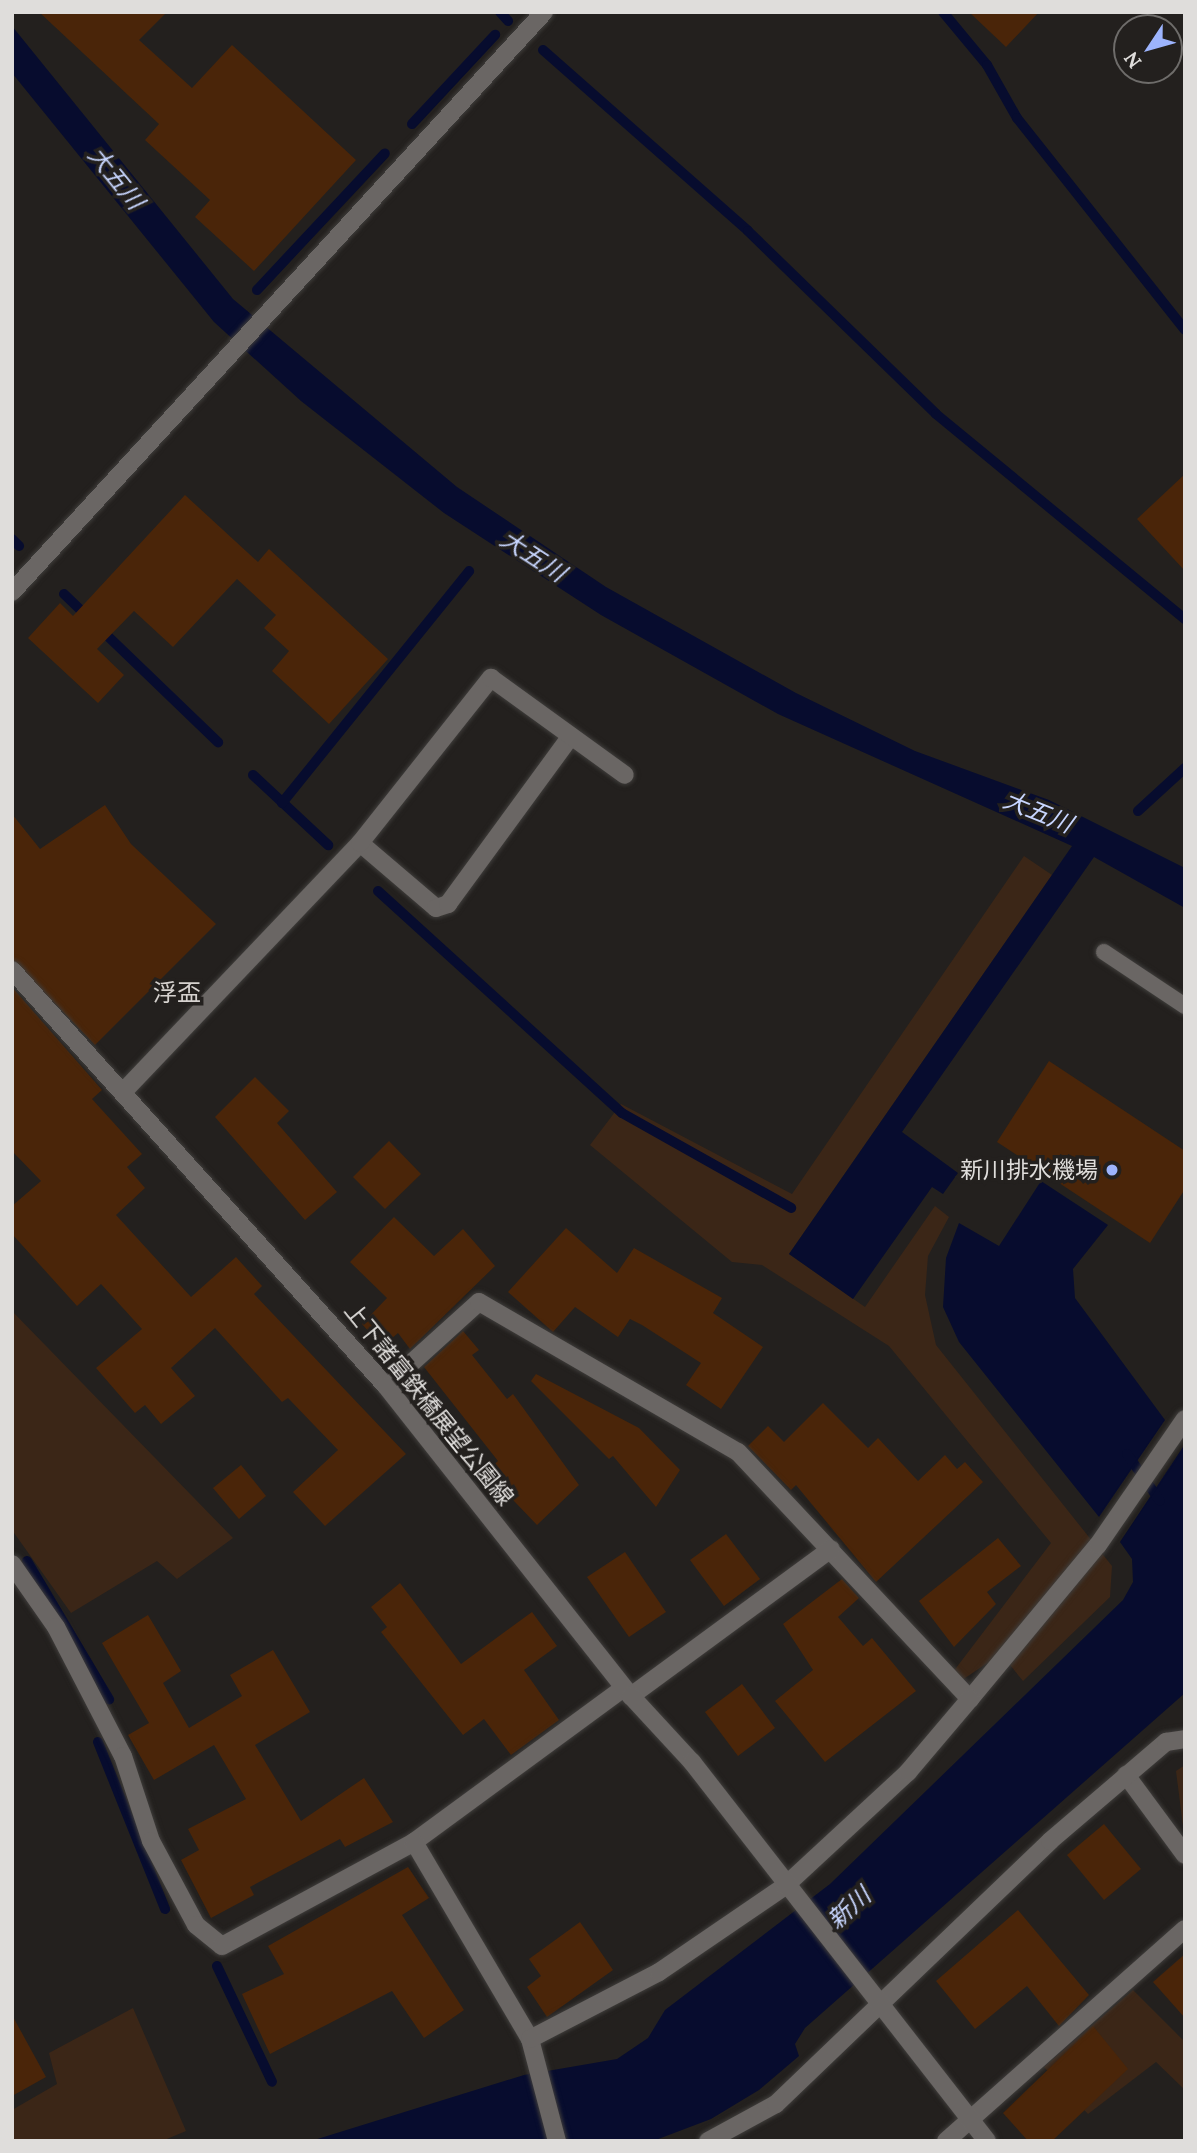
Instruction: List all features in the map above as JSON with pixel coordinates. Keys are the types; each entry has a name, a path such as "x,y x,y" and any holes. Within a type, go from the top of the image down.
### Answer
{"street":[{"path":"12,592 267,322 544,12"},
{"path":"124,1091 360,843 491,678 625,775"},
{"path":"360,843 436,908 448,904 571,736"},
{"name":"上下諸富鉄橋展望公園線","path":"12,970 124,1091 386,1386 628,1692 692,1762 877,2008"},
{"path":"386,1386 479,1301 737,1452 970,1699"},
{"path":"533,2046 659,1972 785,1886 908,1772 1098,1545 1185,1419"},
{"path":"12,1564 56,1627 123,1756 151,1841 196,1925 222,1947 414,1842 831,1549"},
{"path":"708,2141 776,2104 1126,1775 1166,1742 1185,1739"},
{"path":"1126,1775 1185,1855"},
{"path":"414,1842 533,2046 557,2141"},
{"path":"946,2141 1185,1929"},
{"path":"877,2008 967,2123 987,2141"}],"lane":[{"path":"1104,952 1185,1006"}],"shaded area":[{"path":"1024,856 1052,875 789,1254 865,1307 935,1206 949,1217 928,1256 925,1295 936,1345 1112,1566 1110,1597 1023,1681 1001,1654 962,1680 953,1672 1051,1543 889,1346 762,1265 732,1262 590,1145 621,1104 792,1194"},
{"path":"12,1311 233,1538 177,1579 157,1561 71,1613 12,1530"},
{"path":"1185,1765 1185,1825 1183,1826 1176,1771"},
{"path":"1133,1990 1185,2042 1185,2090 1156,2062 1088,2114 1044,2067"},
{"path":"133,2008 186,2131 162,2141 12,2141 12,2110 57,2084 49,2053"}],"water":[{"name":"大五川","path":"12,26 233,299 457,487 606,587 796,693 915,751 1049,800 1185,868 1185,908 1094,857 902,1132 958,1173 943,1194 932,1187 853,1299 789,1254 1072,846 778,714 601,615 444,513 301,401 214,322 12,73"},
{"path":"1041,1181 1108,1225 1073,1269 1075,1298 1165,1420 1099,1517 959,1342 943,1307 946,1258 959,1223 999,1246"},
{"name":"新川","path":"1185,1444 1185,1693 805,2028 795,2044 799,2056 759,2090 711,2119 653,2141 311,2141 524,2075 617,2059 648,2038 665,2010 830,1884 1123,1600 1133,1582 1132,1559 1120,1542"}],"building":[{"path":"39,12 167,12 139,40 192,88 232,45 356,160 254,271 195,217 210,200 145,140 159,124"},
{"path":"969,12 1039,12 1006,47"},
{"path":"1185,474 1185,571 1137,519"},
{"path":"185,495 258,562 269,549 388,659 329,724 272,671 289,651 264,628 276,615 237,579 173,647 134,611 97,649 124,675 98,703 28,638 60,603 73,616"},
{"path":"105,805 131,844 216,924 95,1045 12,959 12,814 40,849"},
{"path":"12,987 102,1090 92,1099 142,1154 127,1167 145,1188 116,1215 191,1297 236,1257 262,1286 254,1294 406,1454 325,1526 293,1492 338,1450 288,1398 282,1402 215,1328 171,1368 195,1396 161,1424 145,1405 135,1413 96,1368 142,1329 101,1284 77,1306 12,1234 12,1206 41,1181 12,1151"},
{"name":"新川排水機場","path":"1049,1061 1185,1151 1185,1189 1150,1243 997,1142"},
{"path":"255,1077 289,1111 277,1123 337,1192 305,1220 215,1117"},
{"path":"389,1141 421,1174 385,1209 353,1177"},
{"path":"394,1217 434,1256 463,1229 495,1266 410,1349 398,1333 382,1347 362,1324 387,1298 350,1262"},
{"path":"566,1228 617,1273 634,1248 722,1298 713,1313 763,1347 721,1409 686,1385 701,1363 642,1325 630,1319 618,1337 575,1307 553,1332 508,1292"},
{"path":"463,1331 479,1350 472,1355 507,1399 513,1394 579,1485 537,1525 486,1472 498,1461 424,1367"},
{"path":"536,1374 639,1428 680,1470 656,1507 613,1456 609,1459 531,1381"},
{"path":"823,1403 868,1448 878,1438 918,1481 945,1455 957,1469 965,1462 983,1482 876,1582 796,1485 791,1490 748,1446 768,1426 784,1442"},
{"path":"241,1465 266,1496 239,1519 213,1488"},
{"path":"726,1534 760,1579 724,1606 690,1560"},
{"path":"998,1538 1021,1566 987,1592 996,1604 954,1647 919,1601"},
{"path":"625,1552 666,1612 629,1637 587,1577"},
{"path":"842,1579 859,1598 838,1617 863,1646 872,1638 916,1691 825,1762 775,1701 813,1670 783,1624"},
{"path":"400,1583 461,1664 532,1612 557,1646 524,1670 559,1720 511,1755 484,1719 463,1735 381,1632 387,1627 371,1607"},
{"path":"148,1615 181,1671 163,1683 189,1728 242,1696 230,1675 273,1650 310,1712 255,1745 301,1821 364,1778 393,1822 345,1847 340,1839 250,1887 254,1895 211,1918 181,1860 199,1850 188,1829 246,1799 214,1745 154,1780 128,1735 149,1723 102,1643"},
{"path":"742,1684 775,1728 738,1756 705,1712"},
{"path":"1104,1824 1141,1869 1104,1900 1067,1855"},
{"path":"408,1867 429,1898 402,1915 464,2010 424,2038 392,1991 270,2054 242,1994 284,1974 268,1946"},
{"path":"1018,1910 1089,1995 1059,2026 1027,1986 975,2029 936,1981"},
{"path":"580,1922 613,1970 547,2017 527,1987 541,1976 529,1959"},
{"path":"1185,1954 1185,2018 1153,1982"},
{"path":"12,2015 46,2077 12,2096"},
{"path":"1093,2026 1128,2069 1052,2141 1028,2141 1003,2113"}],"waterway":[{"path":"500,12 508,21"},
{"path":"943,12 987,65 1017,118 1185,330"},
{"path":"412,124 495,35"},
{"path":"543,50 748,231 936,414 1185,619"},
{"path":"257,290 385,153"},
{"path":"12,539 19,546"},
{"path":"282,803 469,571"},
{"path":"64,594 218,742"},
{"path":"1138,811 1185,768"},
{"path":"253,775 328,845"},
{"path":"378,891 622,1113 791,1208"},
{"path":"1127,1454 1160,1501"},
{"path":"27,1561 109,1699"},
{"path":"98,1742 165,1909"},
{"path":"217,1966 272,2082"}],"place":[{"name":"新川排水機場","path":"1112,1170"}],"district":[{"name":"浮盃","path":"177,993"}]}
